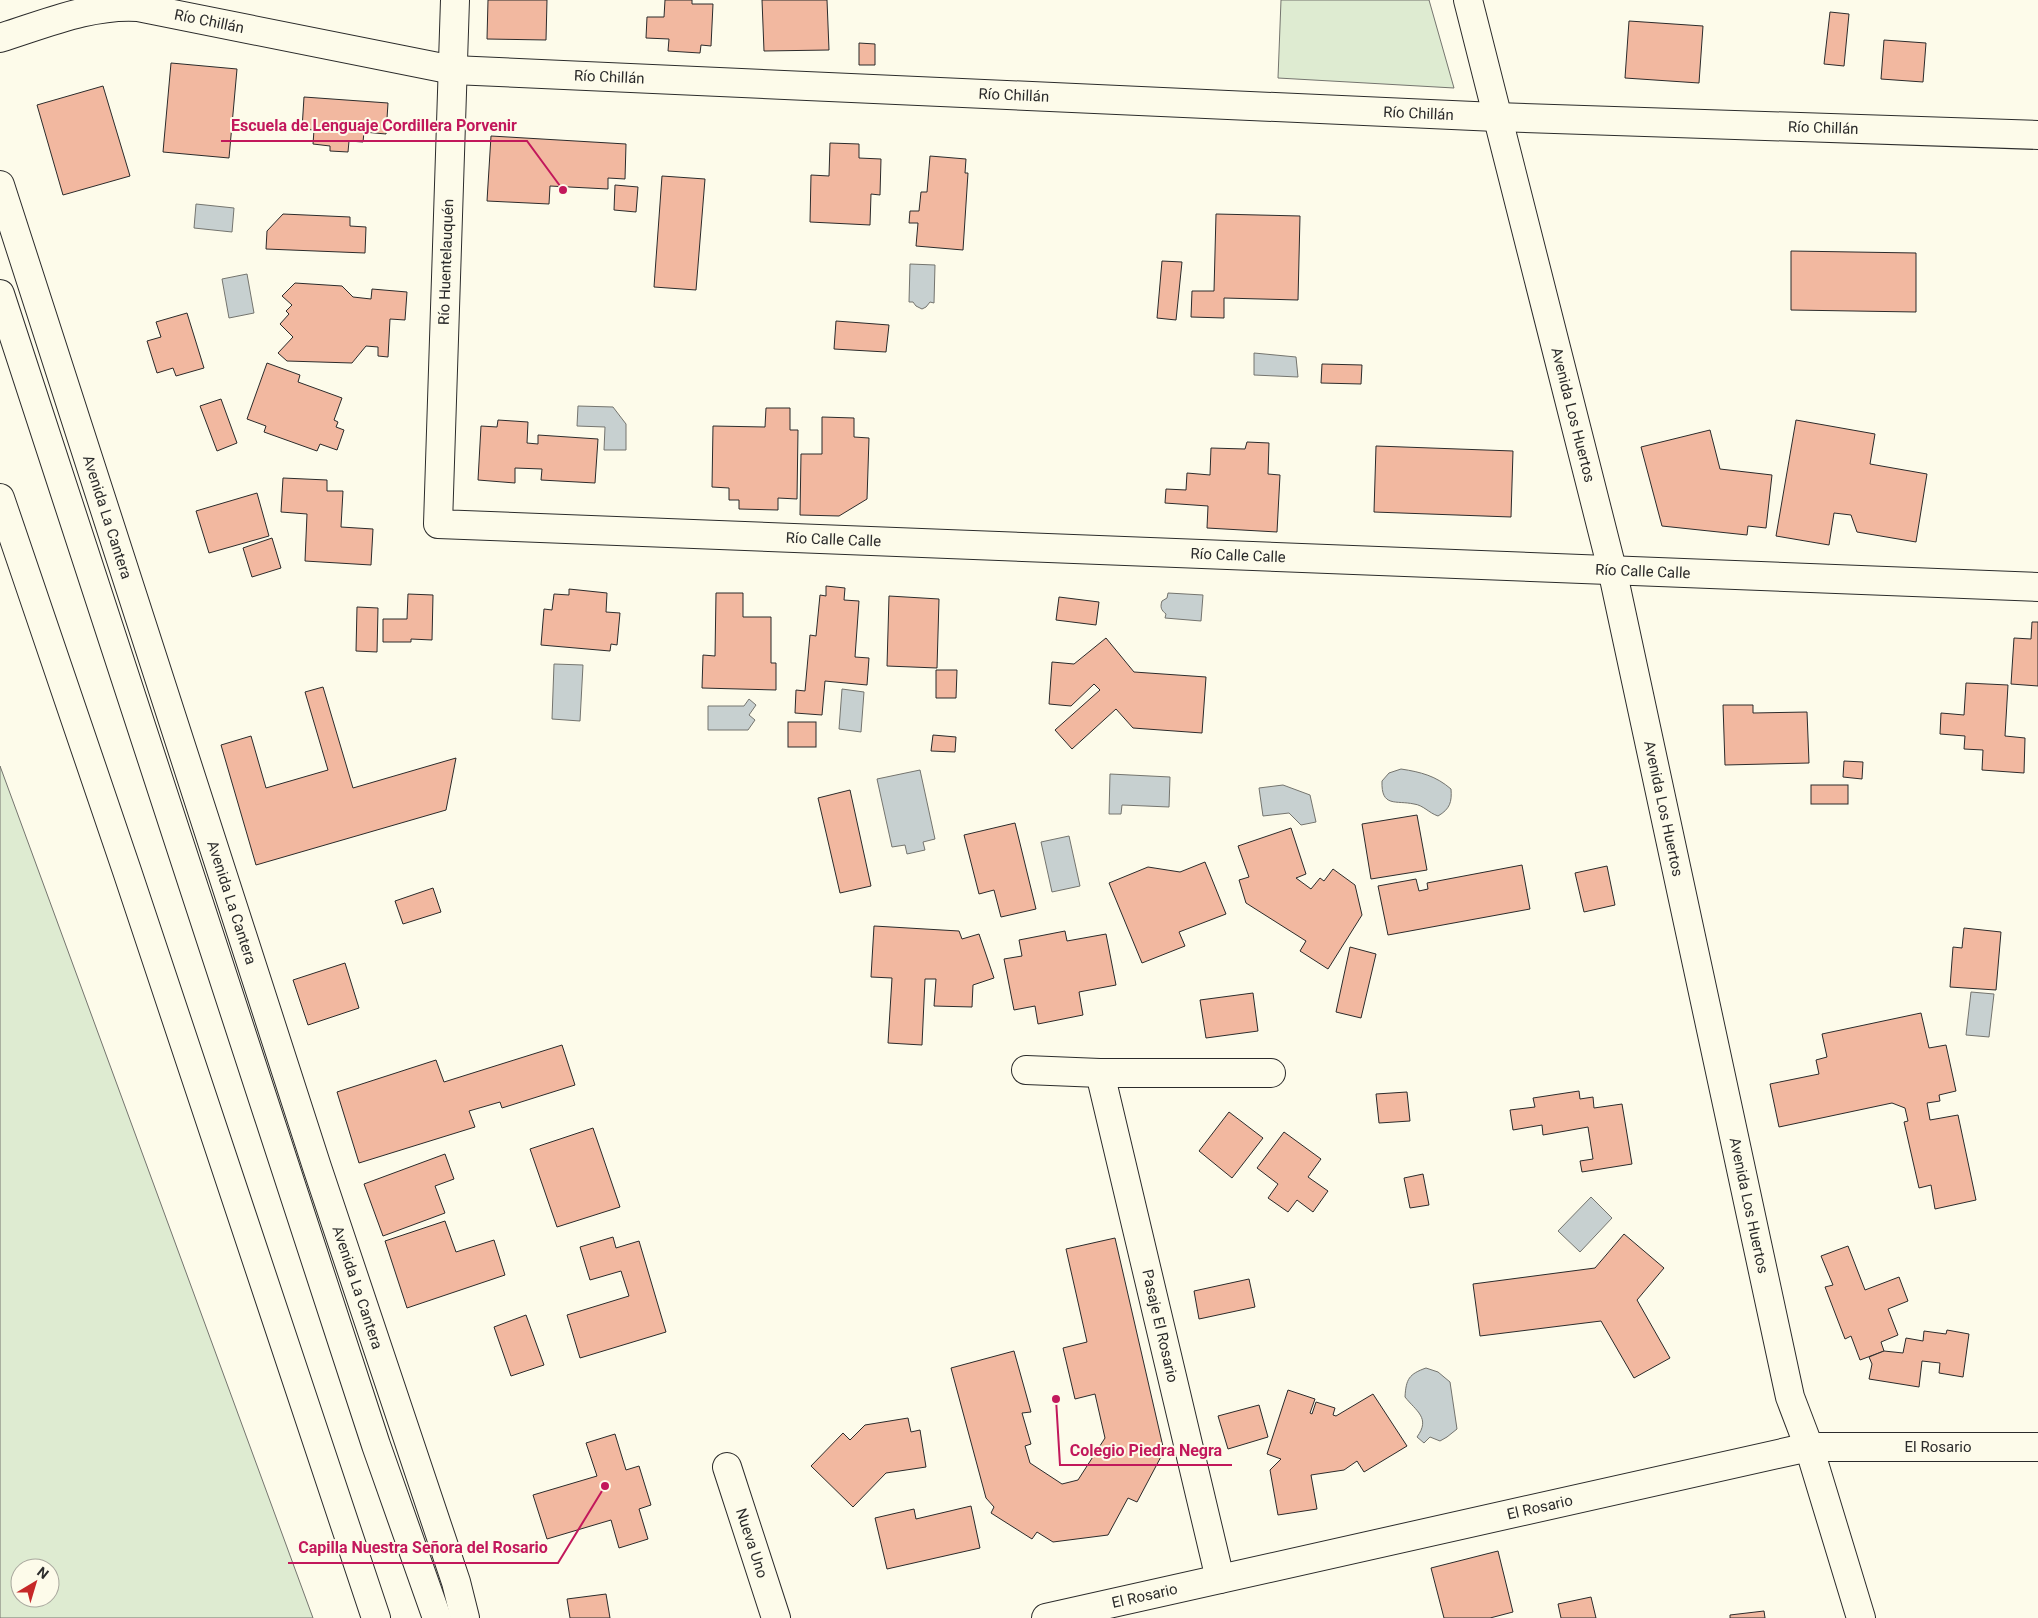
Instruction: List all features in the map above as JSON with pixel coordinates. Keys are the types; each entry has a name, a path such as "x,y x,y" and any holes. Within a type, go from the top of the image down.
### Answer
{"main road":[{"name":"Río Huentelauquén","path":"438,524 455,0"},
{"name":"Avenida Los Huertos","path":"1468,0 1496,117 1612,569 1790,1397 1809,1447 1860,1618"},
{"name":"Río Chillán","path":"0,38 94,9 132,6 453,70 1496,117 2038,135"},
{"name":"Avenida La Cantera","path":"0,185 317,1168 456,1582 465,1618"},
{"name":"Avenida La Cantera","path":"0,294 373,1436 437,1618"},
{"path":"0,498 376,1618"},
{"name":"Río Calle Calle","path":"438,524 1612,569 2038,588"},
{"path":"1026,1070 1100,1073 1271,1074"},
{"name":"Pasaje El Rosario","path":"1100,1073 1220,1579"},
{"name":"El Rosario","path":"1046,1618 1809,1447 2038,1447"},
{"name":"Nueva Uno","path":"727,1467 776,1618"}],"green space":[{"path":"1281,0 1429,0 1454,88 1278,78"},
{"path":"0,766 313,1618 0,1618"}],"shaded area":[{"path":"196,204 234,208 232,232 194,228"},
{"path":"910,264 935,265 934,303 930,302 922,309 913,302 909,302"},
{"path":"247,274 254,313 229,318 222,279"},
{"path":"1254,353 1296,357 1298,377 1254,375"},
{"path":"578,406 613,407 626,424 626,450 604,450 605,427 577,426"},
{"path":"1168,593 1203,595 1201,621 1165,618 1166,614 1162,610 1161,605 1162,601 1167,598"},
{"path":"554,664 583,665 580,721 552,719"},
{"path":"842,689 864,692 861,732 839,729"},
{"path":"749,699 756,705 749,715 755,720 748,730 708,730 708,706 744,706"},
{"path":"1401,769 1428,775 1451,789 1448,808 1438,816 1417,805 1387,799 1382,790 1382,781 1389,773"},
{"path":"920,770 935,839 923,842 925,850 907,854 905,845 892,847 877,779"},
{"path":"1110,774 1170,777 1169,807 1122,805 1121,814 1109,814"},
{"path":"1283,785 1310,795 1316,822 1301,825 1289,813 1263,816 1259,788"},
{"path":"1069,836 1080,886 1052,892 1041,842"},
{"path":"1971,992 1994,994 1989,1037 1966,1035"},
{"path":"1591,1197 1612,1218 1580,1252 1558,1231"},
{"path":"1426,1368 1438,1372 1450,1382 1457,1429 1440,1441 1430,1437 1424,1443 1417,1437 1423,1425 1420,1415 1405,1397 1406,1386 1412,1375"}],"building":[{"path":"488,0 547,0 546,40 487,39"},
{"path":"665,0 692,0 692,4 713,4 711,46 701,45 700,53 668,51 669,39 646,38 647,17 664,17"},
{"path":"762,0 827,0 829,50 764,51"},
{"path":"1830,12 1849,14 1844,66 1824,64"},
{"path":"1629,21 1703,26 1699,83 1625,78"},
{"path":"1884,40 1926,43 1923,82 1881,79"},
{"path":"859,43 875,44 875,65 859,65"},
{"path":"171,63 237,69 229,158 163,152"},
{"path":"103,86 130,176 63,195 37,105"},
{"path":"304,97 388,103 386,134 364,132 363,142 349,141 348,152 330,151 330,146 313,144 314,130 302,129"},
{"path":"491,136 626,144 625,179 608,178 608,189 550,186 549,204 487,201"},
{"path":"830,143 859,144 859,158 881,159 880,195 871,194 870,225 810,222 811,175 829,176"},
{"path":"930,156 966,159 965,173 968,173 963,250 916,246 918,223 909,223 910,211 919,211 921,192 927,192"},
{"path":"662,176 705,179 696,290 654,287"},
{"path":"615,185 638,187 636,212 614,210"},
{"path":"283,214 350,217 350,226 366,227 365,253 266,249 267,231"},
{"path":"1216,214 1300,216 1298,300 1224,298 1224,318 1191,317 1192,291 1214,291"},
{"path":"1791,251 1916,253 1916,312 1791,310"},
{"path":"1162,261 1182,262 1176,320 1157,318"},
{"path":"295,283 342,286 353,297 371,299 372,289 407,292 405,320 390,319 388,357 378,356 378,347 366,346 352,363 287,361 278,353 293,337 280,324 289,314 286,311 292,305 282,296"},
{"path":"187,313 204,368 176,376 173,368 157,373 147,341 161,337 156,322"},
{"path":"836,321 889,325 886,352 834,349"},
{"path":"267,363 300,375 298,382 342,398 334,420 338,422 336,427 344,430 337,450 320,444 317,451 264,432 266,426 247,419"},
{"path":"1322,364 1362,365 1361,384 1321,383"},
{"path":"221,399 237,443 217,451 200,406"},
{"path":"766,408 790,408 790,430 798,430 797,499 778,498 778,510 739,509 739,500 729,500 729,488 712,487 713,426 765,427"},
{"path":"822,417 854,418 854,437 869,438 867,499 839,516 800,515 801,454 822,454"},
{"path":"498,420 528,422 527,443 538,444 538,435 598,439 595,483 541,480 542,469 515,468 515,483 478,480 481,426 497,427"},
{"path":"1796,420 1875,434 1870,464 1927,474 1916,542 1857,532 1851,515 1834,513 1829,545 1776,536"},
{"path":"1710,430 1720,469 1772,475 1766,528 1748,526 1747,535 1662,526 1641,447"},
{"path":"1247,442 1269,443 1268,474 1280,475 1277,532 1207,528 1208,506 1165,503 1166,489 1186,490 1187,473 1210,475 1211,448 1245,449"},
{"path":"1376,446 1513,451 1511,517 1374,512"},
{"path":"283,478 327,480 327,491 343,491 341,527 373,529 371,565 305,561 307,514 281,512"},
{"path":"257,493 269,536 209,553 196,511"},
{"path":"272,538 281,568 252,577 243,548"},
{"path":"826,586 845,588 844,600 859,601 855,657 869,658 867,685 825,681 822,715 795,713 796,690 805,691 810,635 816,636 820,595 826,596"},
{"path":"569,589 607,593 606,612 620,613 617,645 611,644 610,651 541,645 544,609 552,610 554,594 569,595"},
{"path":"716,593 743,593 743,617 771,617 771,663 776,663 776,690 702,688 703,655 715,656"},
{"path":"408,594 433,595 432,640 411,639 411,642 383,642 383,619 407,619"},
{"path":"889,596 939,599 937,668 887,666"},
{"path":"1059,597 1099,602 1096,625 1056,620"},
{"path":"357,607 378,608 377,652 356,651"},
{"path":"2032,622 2038,622 2038,686 2011,684 2014,638 2031,639"},
{"path":"1106,638 1134,672 1206,677 1202,733 1133,728 1116,709 1072,749 1055,730 1100,690 1094,684 1071,706 1049,704 1052,662 1074,664"},
{"path":"936,670 957,670 956,698 936,698"},
{"path":"1966,683 2008,685 2005,736 2025,738 2024,773 1982,770 1983,750 1964,749 1965,736 1940,734 1941,713 1964,715"},
{"path":"323,687 353,788 456,758 446,810 256,865 221,745 251,736 266,788 328,770 305,692"},
{"path":"1723,705 1753,705 1753,713 1807,712 1809,763 1725,765"},
{"path":"788,722 816,722 816,747 788,747"},
{"path":"933,735 956,737 955,752 931,751"},
{"path":"1844,761 1863,762 1862,779 1843,777"},
{"path":"1811,785 1848,785 1848,804 1811,804"},
{"path":"850,790 871,886 840,893 818,798"},
{"path":"1417,815 1427,870 1371,879 1362,824"},
{"path":"1015,823 1036,909 1001,917 994,890 979,894 964,835"},
{"path":"1291,828 1306,874 1296,878 1311,889 1320,878 1324,881 1333,869 1355,885 1362,915 1328,969 1300,951 1306,941 1246,903 1239,880 1249,877 1238,846"},
{"path":"1205,862 1226,914 1179,932 1185,946 1142,963 1109,883 1148,867 1180,872"},
{"path":"1522,865 1530,909 1388,935 1378,886 1416,879 1419,891 1428,889 1427,883"},
{"path":"1607,866 1615,905 1584,912 1575,873"},
{"path":"433,888 441,912 403,924 395,901"},
{"path":"874,926 959,931 962,939 979,934 994,978 973,985 972,1007 934,1006 936,979 925,979 922,1045 888,1043 892,978 871,977"},
{"path":"1964,928 2001,932 1996,990 1950,987 1953,947 1962,948"},
{"path":"1065,931 1067,941 1106,934 1116,985 1079,992 1083,1015 1038,1024 1035,1006 1014,1010 1004,959 1022,956 1019,940"},
{"path":"1350,947 1376,954 1361,1018 1336,1012"},
{"path":"345,963 359,1008 308,1025 293,980"},
{"path":"1253,993 1258,1031 1206,1038 1200,1000"},
{"path":"1921,1013 1929,1048 1946,1045 1956,1091 1939,1095 1940,1101 1927,1103 1930,1120 1958,1115 1976,1200 1935,1209 1931,1185 1919,1188 1904,1122 1908,1121 1905,1108 1892,1103 1779,1127 1770,1084 1819,1074 1816,1060 1827,1057 1822,1034"},
{"path":"562,1045 575,1085 502,1108 500,1102 469,1111 475,1127 359,1163 337,1092 436,1060 444,1082"},
{"path":"1579,1091 1580,1099 1593,1097 1594,1108 1622,1104 1632,1164 1582,1172 1580,1161 1593,1159 1588,1127 1543,1135 1542,1125 1513,1130 1510,1110 1535,1107 1533,1098"},
{"path":"1407,1092 1410,1121 1379,1123 1376,1094"},
{"path":"1229,1112 1263,1138 1232,1178 1199,1151"},
{"path":"593,1128 620,1207 557,1227 530,1149"},
{"path":"1284,1132 1321,1159 1308,1177 1328,1191 1313,1212 1297,1200 1288,1212 1268,1198 1278,1184 1257,1168"},
{"path":"445,1154 454,1179 435,1186 445,1213 383,1236 364,1184"},
{"path":"1423,1174 1429,1205 1410,1208 1404,1178"},
{"path":"445,1221 456,1252 494,1240 505,1275 407,1308 385,1241"},
{"path":"1624,1234 1664,1268 1637,1300 1670,1358 1634,1378 1601,1321 1480,1336 1473,1284 1595,1268"},
{"path":"613,1237 616,1248 639,1241 666,1332 580,1358 567,1315 629,1296 621,1271 590,1280 580,1247"},
{"path":"1115,1238 1164,1451 1137,1502 1128,1498 1108,1535 1053,1542 1037,1532 1032,1539 991,1513 994,1507 986,1498 951,1368 1014,1351 1031,1412 1022,1413 1031,1444 1025,1446 1030,1463 1062,1484 1078,1480 1105,1438 1095,1394 1075,1399 1063,1348 1087,1342 1066,1249"},
{"path":"1848,1246 1865,1290 1899,1277 1908,1301 1888,1309 1898,1335 1881,1342 1884,1351 1860,1360 1851,1336 1845,1339 1825,1287 1833,1285 1821,1256"},
{"path":"1249,1279 1255,1307 1199,1319 1194,1291"},
{"path":"526,1315 544,1365 511,1376 494,1327"},
{"path":"1947,1330 1969,1334 1963,1377 1939,1373 1940,1363 1922,1361 1919,1387 1869,1379 1872,1364 1869,1357 1884,1351 1903,1353 1906,1338 1923,1341 1924,1331 1946,1334"},
{"path":"1288,1390 1315,1399 1310,1413 1312,1414 1316,1402 1335,1408 1333,1415 1336,1416 1373,1394 1407,1446 1364,1472 1357,1461 1344,1470 1311,1475 1317,1509 1278,1515 1270,1470 1281,1459 1267,1454"},
{"path":"1259,1405 1268,1437 1228,1449 1218,1416"},
{"path":"908,1418 911,1432 920,1430 926,1467 886,1473 853,1507 811,1466 843,1433 850,1440 865,1425"},
{"path":"615,1434 626,1470 639,1466 651,1505 639,1509 648,1539 619,1548 611,1520 547,1539 533,1495 597,1476 586,1443"},
{"path":"971,1506 980,1548 887,1569 875,1518 914,1509 916,1519"},
{"path":"1498,1551 1513,1612 1490,1618 1444,1618 1431,1568"},
{"path":"606,1594 610,1618 570,1618 567,1599"},
{"path":"1591,1597 1596,1618 1561,1618 1558,1604"},
{"path":"1764,1611 1765,1618 1730,1618 1730,1615"}],"place":[{"name":"Escuela de Lenguaje Cordillera Porvenir","path":"563,190"},
{"name":"Colegio Piedra Negra","path":"1056,1399"},
{"name":"Capilla Nuestra Señora del Rosario","path":"605,1486"}]}
